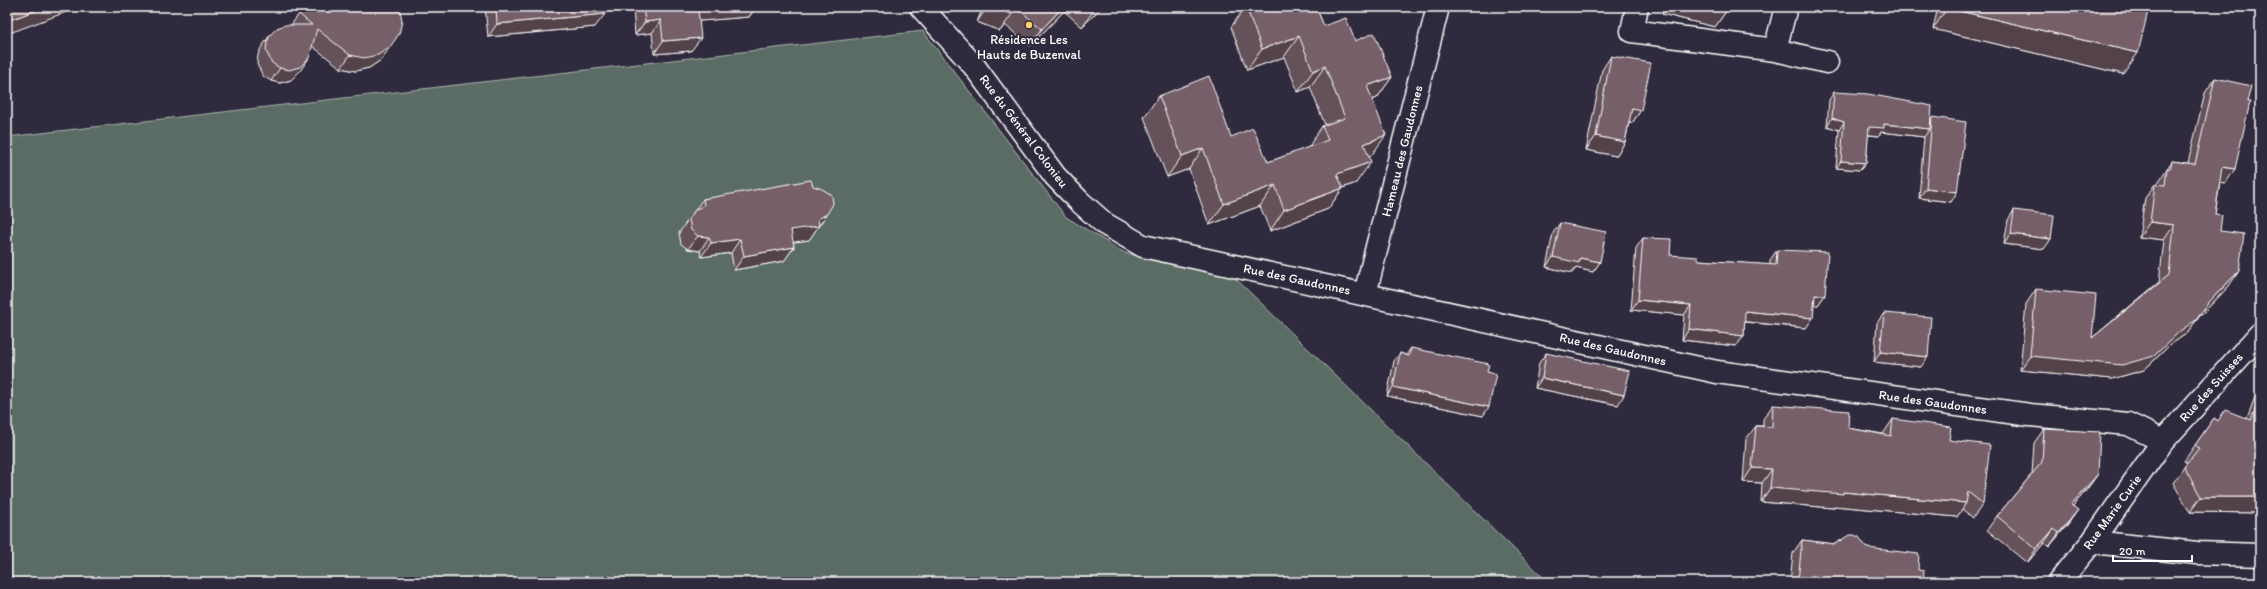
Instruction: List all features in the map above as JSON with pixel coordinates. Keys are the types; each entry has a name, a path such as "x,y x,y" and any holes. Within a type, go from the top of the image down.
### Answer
{"street":[{"name":"Rue du Général Colonieu","path":"921,7 974,66 1055,176 1079,201"},
{"name":"Hameau des Gaudonnes","path":"1365,294 1438,7"},
{"path":"1637,7 1632,31 1775,50 1828,62"},
{"path":"1775,50 1786,7"},
{"name":"Rue des Gaudonnes","path":"1079,201 1105,224 1143,246 1717,372 2030,415 2128,424 2163,441"},
{"name":"Rue des Suisses","path":"2163,441 2260,334"},
{"name":"Rue Marie Curie","path":"2059,582 2092,542 2163,441"},
{"path":"2092,542 2197,553 2260,555"}],"green space":[{"path":"923,31 1066,217 1125,253 1232,275 1548,582 7,582 7,137"}],"building":[{"path":"7,7 45,7 7,21"},
{"path":"311,7 398,7 400,9 402,21 399,34 390,47 378,55 364,58 350,55 317,29 309,58 300,67 289,70 280,68 272,63 266,51 267,42 270,35 277,28 285,25 312,25 299,14"},
{"path":"496,7 604,7 605,14 497,24"},
{"path":"643,7 720,7 698,9 701,38 663,41 661,20 645,22"},
{"path":"993,7 1015,7 1012,14"},
{"path":"1016,7 1063,7 1042,29"},
{"path":"1246,7 1316,7 1324,26 1346,18 1355,41 1374,33 1392,77 1367,86 1386,135 1364,144 1371,162 1337,174 1343,188 1284,210 1275,185 1224,204 1203,148 1182,156 1159,96 1209,76 1231,137 1253,128 1268,162 1328,140 1322,126 1345,118 1325,66 1313,71 1299,36 1262,49"},
{"path":"2149,7 2138,53 1947,8"},
{"path":"1611,56 1651,63 1641,110 1632,108 1625,142 1596,136"},
{"path":"2215,78 2251,86 2247,102 2250,102 2235,169 2222,167 2215,214 2222,215 2220,231 2244,234 2239,271 2209,302 2196,320 2180,331 2154,356 2122,365 2030,356 2036,289 2096,295 2092,338 2169,275 2174,225 2150,222 2155,184 2165,185 2167,168 2170,169 2172,161 2195,164"},
{"path":"1834,92 1868,94 1932,106 1930,129 1884,124 1884,128 1869,127 1866,163 1841,161 1844,122 1832,118"},
{"path":"1932,117 1966,122 1957,192 1926,188"},
{"path":"811,180 813,186 832,195 833,204 827,214 818,219 819,226 791,230 794,247 744,256 740,239 711,243 709,237 698,236 691,230 689,219 695,210 704,205 703,199"},
{"path":"2014,210 2054,215 2051,239 2011,234"},
{"path":"1560,223 1606,232 1600,262 1580,258 1579,263 1553,257"},
{"path":"1643,238 1671,239 1670,255 1698,257 1698,260 1776,265 1777,250 1828,252 1825,295 1815,295 1813,318 1745,311 1744,336 1689,329 1691,305 1638,300"},
{"path":"1884,313 1931,317 1928,357 1880,352"},
{"path":"1411,348 1489,364 1487,372 1496,374 1489,407 1393,387 1400,353 1409,356"},
{"path":"1546,353 1630,371 1624,395 1542,378"},
{"path":"2260,397 2260,497 2201,497 2184,467 2199,448 2195,445 2214,418 2218,421 2225,410 2251,420"},
{"path":"1773,405 1849,411 1848,428 1891,436 1893,419 1951,427 1949,440 1990,445 1983,504 1968,492 1966,503 1843,492 1843,494 1770,488 1772,469 1752,468 1756,426 1772,427"},
{"path":"2044,429 2100,432 2098,474 2071,505 2078,510 2059,533 2054,529 2036,549 1997,516 2042,462"},
{"path":"1849,535 1859,537 1867,548 1919,554 1918,570 1924,571 1923,582 1798,581 1802,540 1835,544"}],"place":[{"name":"Résidence Les Hauts de Buzenval","path":"1029,25"}]}
